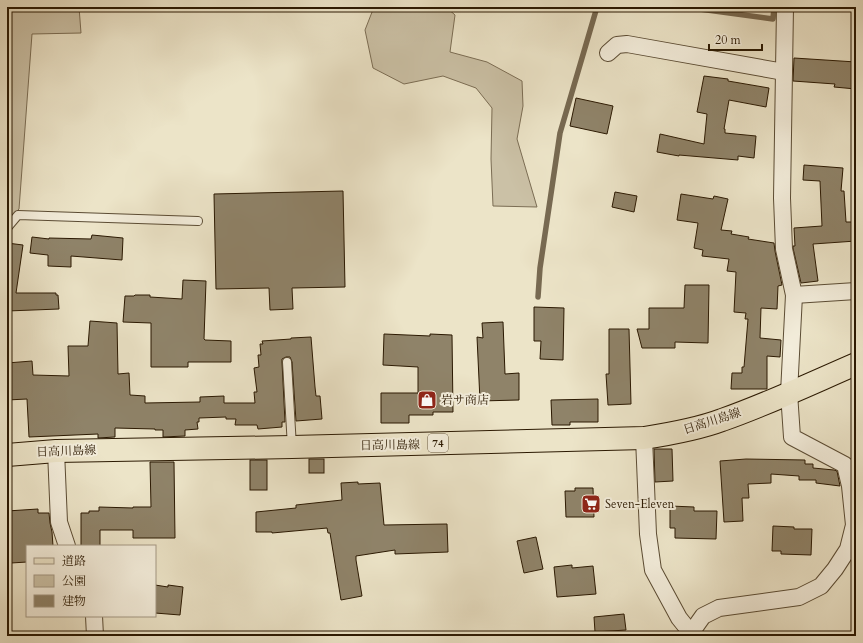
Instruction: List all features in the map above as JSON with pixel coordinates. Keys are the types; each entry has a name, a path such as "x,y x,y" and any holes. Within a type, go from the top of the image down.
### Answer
{"main road":[{"name":"日高川島線","path":"7,455 56,451 292,447 644,438 676,433 721,420 856,364"}],"street":[{"path":"644,438 648,534 654,570 679,618 690,634 703,616 719,608 799,597 821,586 835,569 848,549 855,525 850,486 845,465 792,437 789,393 794,296 784,249 782,198 785,7"},
{"path":"608,53 617,45 627,44 784,72"},
{"path":"794,296 856,291"},
{"path":"56,451 59,522 67,545"},
{"path":"94,617 95,636"}],"lane":[{"path":"7,228 18,215 198,221"},
{"path":"287,362 292,447"}],"green space":[{"path":"7,7 79,7 81,33 32,34 19,209 7,221"},
{"path":"374,7 446,7 455,15 450,52 487,62 522,81 523,106 517,139 537,207 493,206 491,159 492,108 476,88 443,76 404,84 373,68 365,30"}],"building":[{"path":"794,58 856,62 856,89 834,87 835,84 793,81"},
{"path":"704,76 728,79 728,81 769,88 766,107 729,100 724,129 725,133 756,136 754,158 738,156 738,160 679,156 657,152 660,134 704,144 707,114 697,112"},
{"path":"576,98 613,106 607,134 570,126"},
{"path":"804,165 843,168 841,191 844,191 846,222 856,222 856,241 813,244 818,281 801,283 793,248 793,246 795,246 794,228 822,226 820,181 803,180"},
{"path":"343,191 345,287 292,288 293,309 270,310 269,288 216,289 214,194"},
{"path":"615,192 637,196 634,212 612,207"},
{"path":"681,194 713,199 714,196 728,199 721,230 732,231 731,234 749,237 748,239 774,243 782,285 778,286 777,309 761,308 760,338 781,340 780,357 767,356 767,389 731,389 732,373 742,373 742,367 744,367 748,319 745,319 746,313 734,312 736,272 727,271 729,259 702,256 703,250 694,248 698,223 677,220"},
{"path":"92,235 123,238 122,260 71,256 71,267 48,266 48,255 30,253 32,237 49,239 91,239"},
{"path":"7,243 23,245 16,293 56,293 56,295 58,295 59,309 7,311"},
{"path":"183,280 206,281 204,339 231,341 231,362 188,362 188,367 151,367 151,323 123,322 125,296 150,295 150,297 182,299"},
{"path":"685,285 709,285 708,343 675,342 675,348 642,348 637,329 649,329 649,308 684,308"},
{"path":"534,307 564,308 563,360 540,359 541,341 534,341"},
{"path":"90,321 117,323 118,374 129,373 130,395 145,396 145,403 200,402 200,397 224,396 224,403 255,403 254,392 257,392 254,368 259,367 258,355 261,355 260,344 263,344 262,341 311,337 316,396 320,396 322,419 296,421 292,362 290,357 286,357 282,359 285,422 282,422 282,427 258,429 257,425 235,425 236,419 226,419 226,417 199,418 199,422 197,422 198,429 185,430 185,436 163,437 163,430 155,429 115,428 115,437 98,438 98,434 29,437 27,399 7,400 7,363 32,361 33,375 69,376 68,346 88,346"},
{"path":"503,322 505,374 519,373 519,400 480,401 477,337 483,338 482,323"},
{"path":"609,329 629,329 631,404 608,405 606,374 609,374"},
{"path":"384,334 430,336 430,334 452,335 453,412 433,412 433,415 409,415 409,423 381,423 381,393 418,393 418,367 383,365"},
{"path":"598,399 598,422 570,422 570,425 552,425 551,400"},
{"path":"654,449 672,449 673,481 655,482"},
{"path":"309,459 324,459 324,473 309,473"},
{"path":"746,459 805,460 805,464 813,464 813,468 837,471 840,486 816,483 816,480 799,480 799,476 771,474 771,483 748,484 749,498 742,498 743,521 724,522 720,461"},
{"path":"250,460 267,460 267,490 250,490"},
{"path":"150,462 174,462 175,538 133,538 133,530 100,530 100,545 81,545 81,513 99,511 99,507 151,507"},
{"path":"358,482 358,484 380,483 384,525 447,524 448,552 395,554 395,550 356,556 362,596 341,600 330,533 328,533 327,528 272,533 256,532 256,512 296,508 296,505 342,500 341,483"},
{"path":"575,488 593,488 594,517 566,517 565,491 575,491"},
{"path":"670,506 694,507 694,511 717,511 716,539 675,538 675,528 670,528"},
{"path":"38,509 38,513 49,513 53,545 26,545 26,562 11,563 7,511"},
{"path":"773,526 794,527 794,529 812,529 811,555 781,554 781,551 772,551"},
{"path":"536,537 543,569 524,573 517,541"},
{"path":"572,565 572,568 593,566 596,594 557,597 554,567"},
{"path":"156,585 183,587 180,615 156,613"},
{"path":"624,614 626,630 595,632 594,617"}],"waterway":[{"path":"538,297 540,268 560,133 597,7"},
{"path":"685,7 773,19 774,7"}],"place":[{"name":"岩サ商店","path":"427,400"},
{"name":"Seven-Eleven","path":"591,504"}]}
